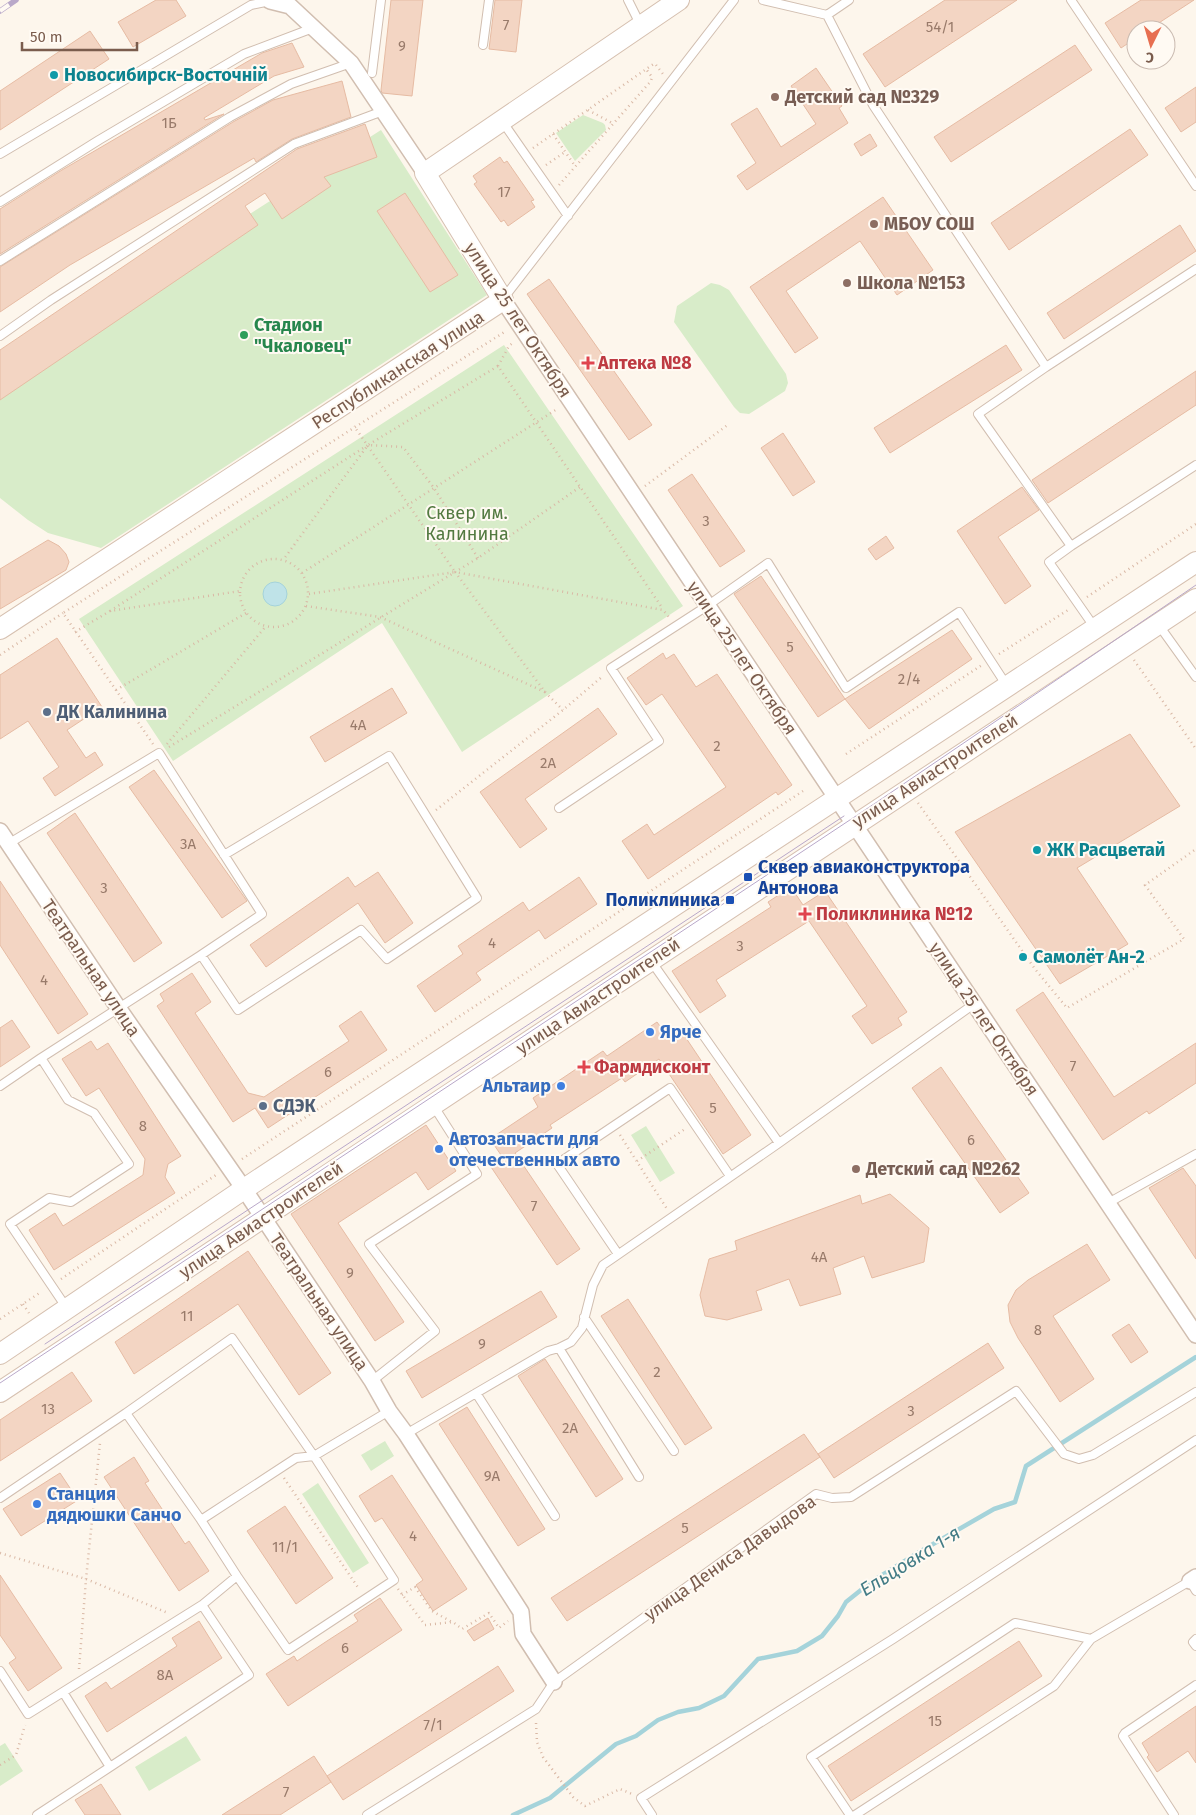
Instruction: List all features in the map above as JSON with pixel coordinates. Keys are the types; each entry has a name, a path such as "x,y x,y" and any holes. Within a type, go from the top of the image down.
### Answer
{"main road":[{"path":"425,173 679,0"},
{"name":"улица 25 лет Октября","path":"425,173 503,300"},
{"name":"Республиканская улица","path":"0,630 503,300"},
{"name":"улица Авиастроителей","path":"0,1354 244,1189 1196,562"},
{"name":"улица Авиастроителей","path":"0,1392 1196,599"}],"street":[{"name":"улица 25 лет Октября","path":"270,0 290,6 351,63 425,173"},
{"name":"улица 25 лет Октября","path":"503,300 1196,1335"},
{"name":"Театральная улица","path":"4,838 119,1009 244,1189 372,1381 389,1411 406,1434 521,1612 523,1634 554,1682"}],"lane":[{"path":"0,154 251,5 270,0"},
{"path":"372,73 381,0"},
{"path":"483,45 489,0"},
{"path":"628,0 641,26"},
{"name":"Республиканская улица","path":"503,300 734,0"},
{"path":"763,0 827,14 849,0"},
{"path":"1071,0 1196,186"},
{"path":"827,14 873,105 1046,367"},
{"path":"0,202 99,140 244,54 313,28"},
{"path":"0,261 230,117 291,84 351,63"},
{"path":"0,336 51,300 294,144 383,111"},
{"path":"502,121 568,216"},
{"path":"1071,546 978,414 1196,269"},
{"path":"1095,628 1049,562 1196,465"},
{"path":"559,808 659,741 612,668 707,606 768,563 846,688 959,612 1007,686"},
{"path":"1158,624 1196,678"},
{"path":"0,1086 262,914 159,753 4,838"},
{"path":"201,955 238,1010 360,930 386,959 477,898 428,816 389,756 224,855"},
{"path":"651,960 779,1144"},
{"path":"406,1434 548,1351 571,1342 582,1328 593,1285 603,1265 779,1144 974,1004"},
{"path":"41,1058 68,1100 94,1113 129,1164 71,1202 49,1198 10,1224 67,1308"},
{"path":"618,1254 557,1164 670,1088 730,1176"},
{"path":"372,1381 435,1331 369,1244 477,1174 433,1105"},
{"path":"1108,1204 1196,1154"},
{"path":"584,1317 674,1451"},
{"path":"0,1498 126,1413 232,1338 314,1456 394,1580 288,1650 201,1520 126,1413"},
{"path":"559,1348 639,1477"},
{"name":"улица Дениса Давыдова","path":"367,1815 536,1709 554,1682 816,1494 832,1498 851,1497 1016,1391 1064,1454 1079,1459 1093,1456 1196,1392"},
{"path":"476,1393 555,1516"},
{"path":"201,1520 296,1458 314,1456 389,1411"},
{"path":"652,1815 641,1798 910,1628 1196,1440"},
{"path":"0,1671 28,1714 202,1605 237,1576"},
{"path":"855,1815 1054,1686 1091,1639 1194,1583"},
{"path":"37,1815 249,1675 202,1605"},
{"path":"850,1815 811,1756 1016,1623 1091,1639"},
{"path":"1196,1639 1193,1642 1196,1646"},
{"path":"1174,1815 1123,1736 1196,1685"},
{"path":"63,1692 110,1767"}],"path":[{"path":"534,147 646,69 656,64 665,77"},
{"path":"560,183 652,81 652,77 646,69"},
{"path":"588,110 614,124"},
{"path":"553,134 574,166"},
{"path":"546,165 565,152"},
{"path":"0,655 354,426 507,330 515,341 509,346 498,366 368,445 75,632"},
{"path":"498,366 663,610 677,626"},
{"path":"302,574 560,407"},
{"path":"644,487 729,424"},
{"path":"354,426 455,572 545,692 563,710"},
{"path":"368,445 403,447 434,488 478,558"},
{"path":"283,560 368,445"},
{"path":"159,753 478,558 580,486"},
{"path":"846,754 1078,604 1196,524"},
{"path":"271,559 283,560 294,565 302,574 307,582 309,594 306,606 300,616 289,624 278,628 266,626 255,621 246,613 241,603 240,591 243,579 250,569 259,562 271,559"},
{"path":"309,594 455,572 663,610"},
{"path":"110,611 240,591"},
{"path":"306,606 380,617 545,692"},
{"path":"63,613 159,753"},
{"path":"116,690 246,613"},
{"path":"159,753 266,626"},
{"path":"1133,657 1196,749"},
{"path":"428,816 563,710 612,668"},
{"path":"0,1319 803,791"},
{"path":"915,799 1035,969 1067,1008 1184,939 1146,885 1196,849"},
{"path":"637,1161 694,1122"},
{"path":"614,1126 672,1217"},
{"path":"78,1683 86,1579 102,1429"},
{"path":"279,1470 365,1599"},
{"path":"0,1552 86,1579 181,1618"},
{"path":"392,1581 425,1625 453,1622"},
{"path":"402,1595 415,1587 432,1611 462,1629 489,1613 499,1628 521,1612"},
{"path":"536,1709 536,1742 543,1757 573,1797 585,1806 620,1789 641,1798"},
{"path":"0,1765 16,1755 28,1714"}],"green space":[{"path":"583,115 603,123 606,130 575,161 556,133"},
{"name":"Стадион \"Чкаловец\"","path":"381,130 487,295 101,548 48,533 0,498 0,374"},
{"path":"711,283 729,290 786,374 788,383 785,391 749,414 740,413 734,407 674,322 677,306"},
{"name":"Сквер им. Калинина","path":"504,345 683,606 462,752 382,623 173,761 79,619"},
{"path":"646,1126 675,1173 660,1182 631,1135"},
{"path":"385,1441 394,1456 371,1471 361,1455"},
{"path":"318,1483 369,1563 353,1573 302,1494"},
{"path":"186,1736 201,1760 149,1791 135,1767"},
{"path":"5,1743 23,1771 0,1786 0,1746"}],"water":[{"path":"275,582 283,586 287,594 283,602 275,606 267,602 263,594 267,586"}],"building":[{"path":"156,0 176,0 186,16 133,47 118,22"},
{"path":"391,0 423,0 412,96 382,93 381,90"},
{"path":"495,0 522,0 516,52 489,49"},
{"path":"945,0 1017,0 885,87 863,54"},
{"path":"1141,0 1194,0 1163,20 1126,20 1126,45 1121,48 1105,23"},
{"name":"Новосибирск-Восточній","path":"90,31 109,59 0,130 0,91"},
{"path":"292,43 304,67 274,76 204,118 205,120 224,114 0,254 0,209 62,170 262,53"},
{"path":"1075,45 1092,70 951,162 934,137"},
{"path":"816,68 842,106 839,108 848,123 747,190 737,176 756,163 731,124 757,108 781,147 816,124 791,86"},
{"path":"342,81 351,117 292,139 256,162 254,158 70,265 0,312 0,267 233,122 273,100"},
{"path":"1196,87 1196,122 1181,132 1165,108"},
{"path":"365,124 377,157 324,177 331,186 282,219 265,193 245,206 258,225 0,400 0,350 297,149"},
{"path":"1130,129 1148,155 1009,250 991,223"},
{"path":"870,134 877,146 861,156 854,144"},
{"path":"500,157 504,163 507,161 534,200 531,201 535,207 508,226 504,220 501,222 474,184 477,182 473,176"},
{"path":"405,193 458,275 430,292 377,211"},
{"path":"883,197 933,270 897,295 860,241 786,291 818,338 795,353 750,287"},
{"path":"1180,225 1196,251 1064,339 1047,313"},
{"path":"549,279 652,425 629,440 527,294"},
{"path":"1006,345 1022,370 890,453 874,428"},
{"path":"1196,371 1196,405 1048,503 1032,480"},
{"path":"783,433 815,482 793,496 761,448"},
{"path":"692,474 745,551 720,567 668,490"},
{"path":"1022,487 1039,510 998,537 1031,586 1005,604 957,531"},
{"path":"886,536 894,548 876,560 868,549"},
{"path":"48,540 59,546 66,554 69,562 66,570 0,609 0,569"},
{"path":"761,576 845,699 818,717 734,594"},
{"path":"952,630 972,659 869,729 845,699"},
{"name":"ДК Калинина","path":"57,638 102,707 67,730 86,758 95,752 103,765 55,796 43,778 59,767 28,721 0,739 0,675"},
{"path":"663,653 666,659 674,654 696,687 717,674 792,785 778,795 776,792 648,879 622,841 647,824 654,835 726,787 662,694 646,705 627,678"},
{"path":"392,688 407,713 325,762 310,737"},
{"path":"598,708 617,734 525,799 547,829 520,848 480,792"},
{"name":"ЖК Расцветай","path":"1130,734 1180,806 1077,868 1128,944 1060,984 955,832"},
{"path":"154,770 247,901 222,918 129,787"},
{"path":"75,813 162,943 134,962 47,833"},
{"path":"378,872 413,923 385,943 358,903 266,967 250,945 348,877 355,887"},
{"path":"579,877 597,904 545,939 539,930 476,973 481,980 435,1012 417,986 463,954 458,946 523,902 529,911"},
{"path":"0,881 88,1014 58,1034 0,945"},
{"path":"791,887 803,905 825,891 907,1012 898,1018 902,1025 872,1044 852,1016 867,1006 809,921 716,980 726,996 700,1013 672,971 771,907 768,902"},
{"path":"192,973 211,1002 195,1013 248,1093 264,1097 349,1041 339,1026 361,1011 387,1050 268,1128 255,1108 233,1122 157,1006 164,1001 160,994"},
{"path":"1043,992 1114,1097 1196,1043 1196,1083 1149,1114 1147,1111 1103,1140 1016,1010"},
{"path":"12,1020 30,1047 0,1067 0,1028"},
{"path":"657,1022 670,1040 682,1032 751,1135 723,1154 659,1059 625,1082 622,1078 550,1125 552,1128 515,1153 580,1249 557,1265 489,1164 501,1155 490,1139 538,1107 533,1098 603,1051 607,1056"},
{"path":"91,1041 97,1050 108,1043 181,1156 168,1164 165,1177 175,1193 54,1270 29,1230 55,1213 63,1226 143,1175 145,1159 99,1088 86,1096 62,1059"},
{"path":"941,1067 1029,1193 1000,1213 912,1088"},
{"path":"426,1125 456,1171 428,1190 416,1172 338,1223 404,1322 375,1341 291,1214"},
{"path":"1183,1168 1196,1186 1196,1259 1149,1188"},
{"path":"890,1194 929,1228 924,1262 872,1278 864,1256 833,1268 841,1294 800,1306 789,1279 756,1291 762,1310 727,1320 705,1316 700,1295 709,1259 737,1250 735,1241 860,1195 862,1204"},
{"path":"1087,1244 1110,1280 1053,1316 1094,1379 1060,1402 1018,1338 1010,1322 1008,1305 1016,1290 1028,1280"},
{"path":"248,1251 331,1373 299,1395 238,1304 134,1374 115,1342"},
{"path":"541,1291 557,1317 422,1398 406,1371"},
{"path":"628,1299 712,1428 685,1445 601,1316"},
{"path":"1129,1324 1148,1352 1131,1363 1112,1335"},
{"path":"988,1343 1004,1368 834,1478 818,1454"},
{"path":"545,1359 623,1479 596,1497 518,1376"},
{"path":"72,1372 92,1401 0,1461 0,1420"},
{"path":"467,1407 545,1529 518,1546 439,1424"},
{"path":"804,1434 820,1457 567,1621 551,1598"},
{"path":"134,1457 149,1481 145,1483 185,1544 189,1541 209,1571 179,1591 104,1477"},
{"path":"60,1473 78,1500 21,1536 3,1509"},
{"path":"392,1475 467,1589 433,1611 416,1585 423,1580 382,1518 375,1522 359,1496"},
{"path":"285,1506 333,1578 296,1604 247,1531"},
{"path":"0,1575 62,1668 28,1691 9,1663 16,1658 0,1635"},
{"path":"380,1598 402,1630 288,1706 266,1674 294,1656 297,1661 358,1621 354,1615"},
{"path":"488,1618 494,1629 474,1641 467,1631"},
{"path":"199,1621 222,1658 107,1732 85,1696 106,1682 111,1689 177,1646 172,1638"},
{"path":"1019,1641 1042,1676 851,1801 828,1766"},
{"path":"498,1666 514,1691 343,1800 327,1776"},
{"path":"1196,1706 1196,1763 1188,1751 1157,1772 1147,1757 1149,1755 1142,1743"},
{"path":"314,1756 331,1782 280,1815 222,1815"},
{"path":"101,1784 121,1815 85,1815 75,1800"}],"waterway":[{"name":"Ельцовка 1-я","path":"513,1815 550,1798 616,1744 636,1736 658,1720 678,1712 699,1708 724,1696 758,1659 797,1651 822,1636 838,1616 846,1602 871,1582 994,1509 1015,1502 1026,1466 1196,1357"}],"tram line":[{"path":"0,1383 877,802 1196,585"},
{"path":"45,1344 844,816"}],"railway":[{"path":"0,11 16,0"}],"place":[{"name":"Новосибирск-Восточній","path":"54,75"},
{"name":"Детский сад №329","path":"775,97"},
{"name":"МБОУ СОШ","path":"874,224"},
{"name":"Школа №153","path":"847,283"},
{"name":"Стадион \"Чкаловец\"","path":"244,335"},
{"name":"Аптека №8","path":"588,363"},
{"name":"ДК Калинина","path":"47,712"},
{"name":"ЖК Расцветай","path":"1037,850"},
{"name":"Сквер авиаконструктора Антонова","path":"748,877"},
{"name":"Поликлиника","path":"730,900"},
{"name":"Поликлиника №12","path":"805,914"},
{"name":"Самолёт Ан-2","path":"1023,957"},
{"name":"Ярче","path":"650,1032"},
{"name":"Фармдисконт","path":"584,1067"},
{"name":"Альтаир","path":"561,1086"},
{"name":"СДЭК","path":"263,1106"},
{"name":"Автозапчасти для отечественных авто","path":"439,1149"},
{"name":"Детский сад №262","path":"856,1169"},
{"name":"Станция дядюшки Санчо","path":"37,1504"}]}
